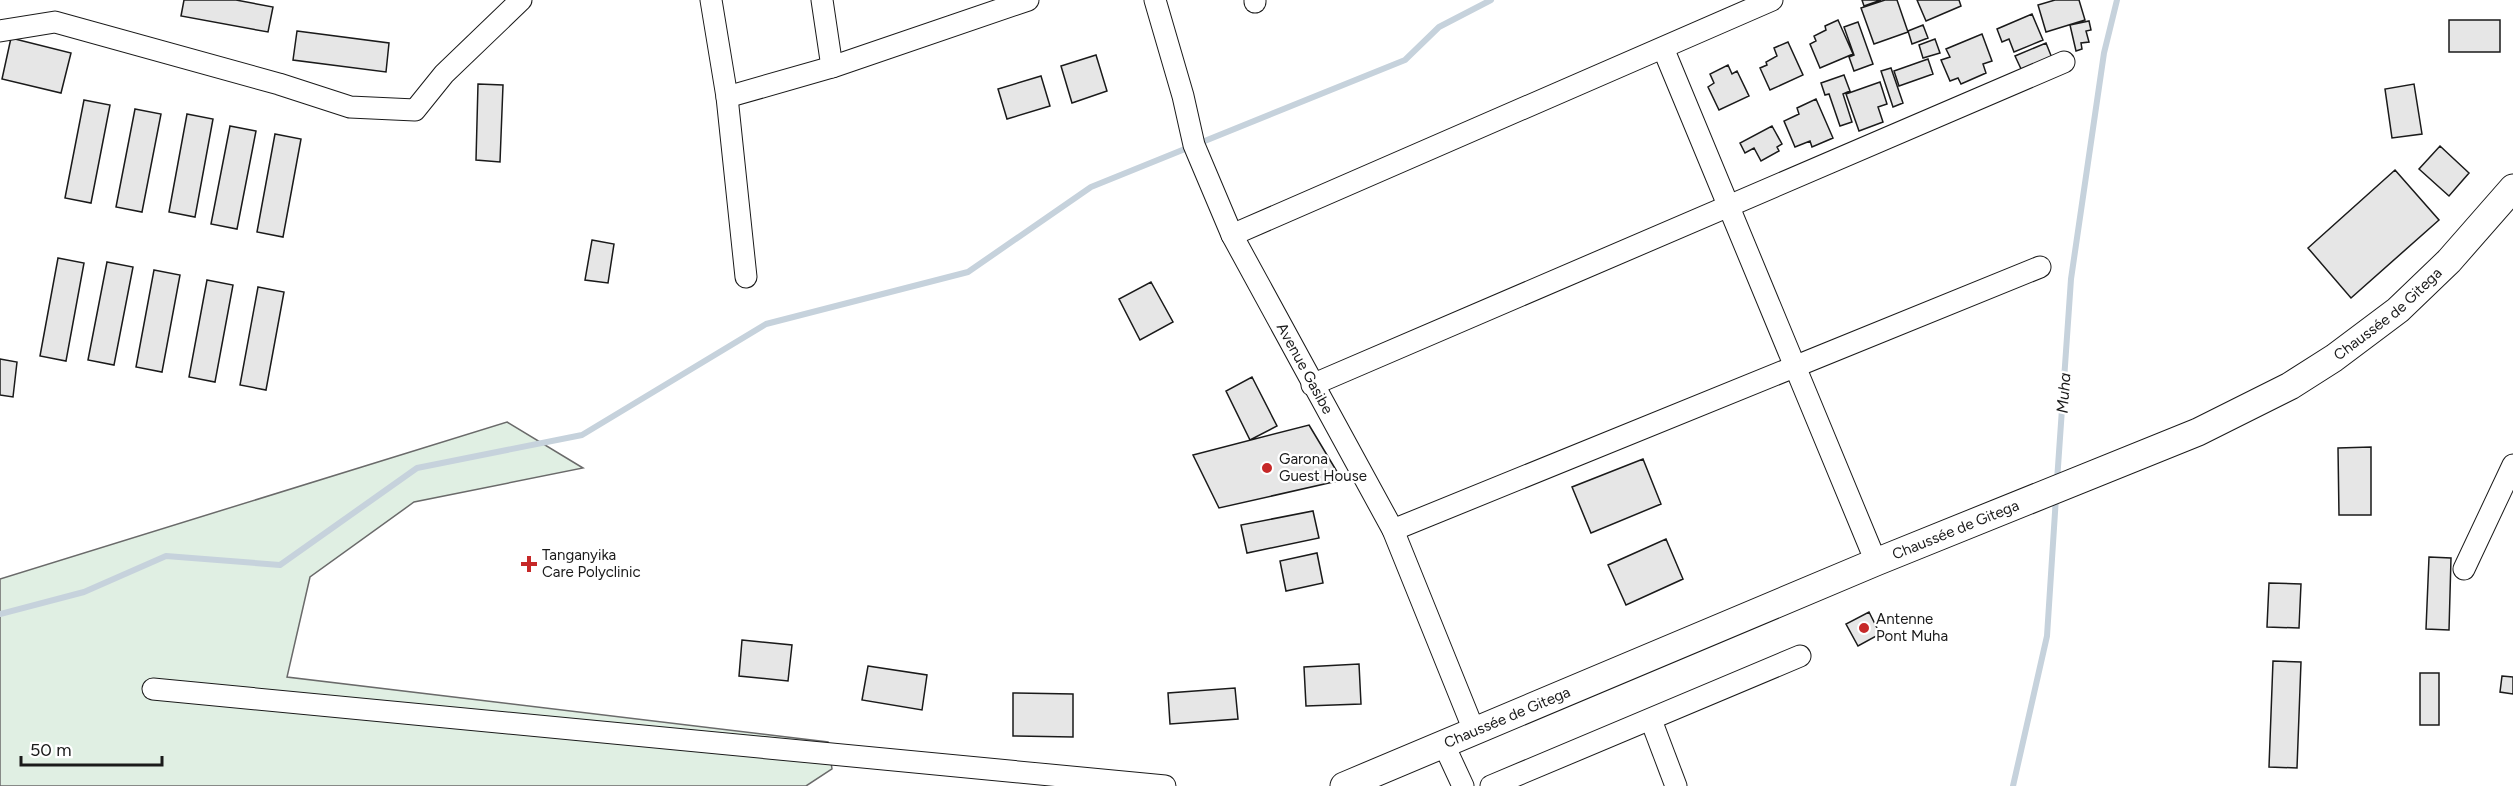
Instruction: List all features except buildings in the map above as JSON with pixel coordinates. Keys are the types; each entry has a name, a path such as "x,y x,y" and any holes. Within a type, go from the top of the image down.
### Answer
{"main road":[{"name":"Chaussée de Gitega","path":"1344,786 1876,562 2198,432 2290,386 2334,358 2398,309 2449,261 2513,188"}],"street":[{"path":"0,31 55,21 279,84 350,107 415,110 444,74 521,0"},
{"path":"711,0 727,97 746,277"},
{"path":"822,0 832,67"},
{"path":"727,97 832,67 1028,0"},
{"name":"Avenue Gasibe","path":"1155,0 1183,96 1194,145 1232,235 1393,530 1474,733"},
{"path":"1232,235 1772,0"},
{"path":"1663,48 1876,562"},
{"path":"1312,385 2064,62"},
{"path":"1393,530 2040,267"},
{"path":"2464,569 2513,465"},
{"path":"1491,786 1800,656"},
{"path":"153,689 275,703 1165,786"},
{"path":"1651,720 1676,786"},
{"path":"1444,745 1462,786"}],"green space":[{"path":"507,422 583,468 414,502 310,577 287,677 828,742 832,769 806,786 0,786 0,579"}],"waterway":[{"path":"0,614 84,592 166,556 280,565 417,468 582,435 766,324 968,272 1091,187 1405,60 1439,27 1491,0"},
{"name":"Muha","path":"2057,481 2071,279 2104,53 2117,0"},
{"name":"Muha","path":"2013,786 2047,636 2056,497"}],"place":[{"name":"Garona Guest House","path":"1267,468"},
{"name":"Tanganyika Care Polyclinic","path":"529,564"},
{"name":"Antenne Pont Muha","path":"1864,628"}]}
